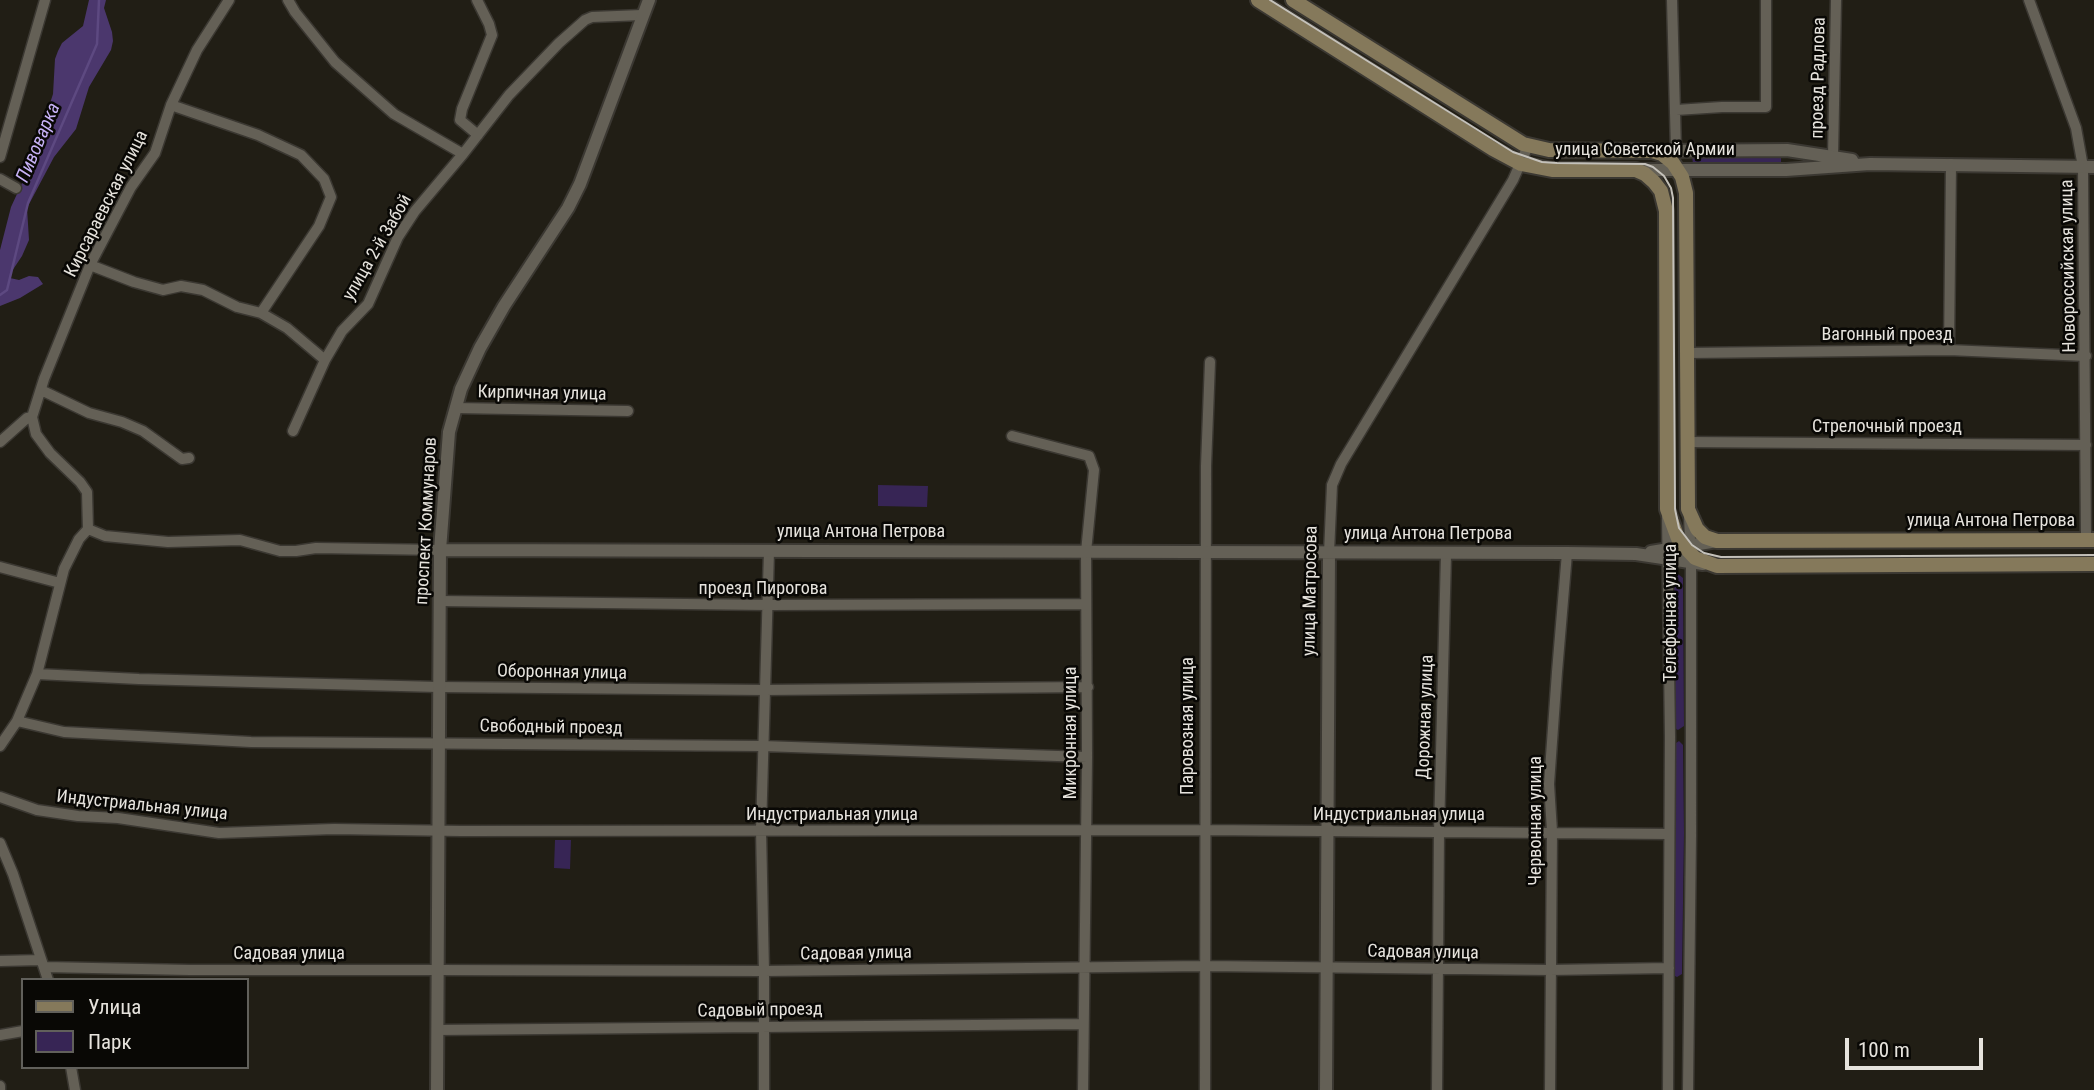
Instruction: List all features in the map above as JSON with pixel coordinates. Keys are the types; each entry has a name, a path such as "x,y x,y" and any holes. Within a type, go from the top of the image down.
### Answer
{"main road":[{"name":"улица Советской Армии","path":"1258,0 1521,164 1552,170 1636,170"},
{"name":"улица Советской Армии","path":"1293,0 1528,146 1549,150 1652,151 1672,162"},
{"name":"Телефонная улица","path":"1672,162 1686,193 1688,509"},
{"path":"1636,170 1645,174 1661,191"},
{"name":"Телефонная улица","path":"1661,191 1666,211 1667,509"},
{"path":"1667,509 1675,534 1689,552 1702,562 1717,566 2094,564"},
{"path":"1688,509 1697,529 1705,537 1717,541"},
{"name":"улица Антона Петрова","path":"1717,541 2090,540"}],"street":[{"path":"0,157 45,0"},
{"name":"Кирсараевская улица","path":"32,417 90,265 131,187 155,153 171,106 197,50 229,0"},
{"path":"288,0 335,62 394,114 463,155"},
{"path":"477,0 492,35 460,120 478,135"},
{"name":"проспект Коммунаров","path":"437,1090 440,550 449,432 455,408 480,348 568,208 649,0"},
{"name":"Телефонная улица","path":"1672,0 1676,110 1672,162"},
{"path":"1676,110 1766,107 1766,0"},
{"name":"проезд Радлова","path":"1833,157 1836,0"},
{"name":"Новороссийская улица","path":"2029,0 2089,167 2086,445 2090,540"},
{"name":"улица 2-й Забой","path":"293,431 325,360 342,331 368,304 398,237 415,211 509,95 585,20 592,16 642,15"},
{"path":"1343,54 1354,39"},
{"path":"171,106 258,135 301,155 324,180 331,197 319,226 261,313"},
{"name":"улица Матросова","path":"1326,1090 1329,554 1332,485 1341,464 1521,164 1528,146"},
{"name":"улица Советской Армии","path":"1636,170 1672,162 1787,150 1870,164"},
{"path":"1661,191 1672,162"},
{"name":"улица Советской Армии","path":"1672,162 1786,170 1870,164 2089,167"},
{"path":"1949,350 1951,164"},
{"path":"0,179 16,188"},
{"path":"90,265 163,290 181,286 204,290 237,307 261,313 287,328 325,360"},
{"name":"Вагонный проезд","path":"1688,353 1949,350 2086,356"},
{"name":"Паровозная улица","path":"1205,1090 1203,830 1206,466 1210,362"},
{"path":"41,390 89,414 122,422 143,431 182,459 189,458"},
{"name":"Кирпичная улица","path":"455,408 628,411"},
{"path":"0,442 27,418 32,417 36,434 87,492 88,529 79,539 64,569 37,674 17,721 0,746"},
{"name":"Микронная улица","path":"1012,436 1089,456 1094,470 1086,552 1087,757 1083,1090"},
{"name":"Стрелочный проезд","path":"1688,442 2086,445"},
{"name":"Телефонная улица","path":"1667,509 1670,737 1668,1090"},
{"name":"Телефонная улица","path":"1688,509 1691,835 1688,1090"},
{"name":"улица Антона Петрова","path":"88,529 106,536 168,542 240,540 280,551 316,548 1667,554 1689,552 1717,541"},
{"path":"764,1090 761,830 769,551"},
{"name":"Червонная улица","path":"1550,1090 1550,772 1567,553"},
{"name":"Дорожная улица","path":"1437,1090 1439,832 1447,554"},
{"path":"0,567 60,583"},
{"name":"проезд Пирогова","path":"440,601 766,605 1086,604"},
{"name":"Оборонная улица","path":"37,674 139,680 438,687 764,691 1087,687"},
{"name":"Свободный проезд","path":"17,721 64,732 251,742 762,746 1087,757"},
{"name":"Индустриальная улица","path":"0,797 37,810 118,818 219,833 334,829 1552,831 1668,834"},
{"path":"0,842 47,978"},
{"name":"Садовая улица","path":"0,961 190,970 764,971 1205,966 1550,970 1669,968"},
{"name":"Садовый проезд","path":"437,1030 1083,1024"},
{"path":"0,1035 21,1031"},
{"path":"71,1069 75,1090"}],"green space":[{"path":"1692,156 1781,156 1781,164 1693,164"},
{"path":"878,485 928,486 927,507 878,506"},
{"path":"1678,574 1683,578 1684,726 1678,730 1673,727 1673,578"},
{"path":"1679,741 1683,745 1684,833 1682,974 1677,977 1673,975 1673,745"},
{"path":"555,840 571,840 570,869 554,868"}],"shaded area":[{"path":"89,0 106,0 104,8 113,41 111,50 89,87 76,129 54,157 27,208 29,240 10,278 19,280 29,276 38,277 43,284 0,306 0,250 11,207 29,168 53,94 58,51 62,43 83,26"}],"waterway":[{"name":"Пивоварка","path":"0,295 7,290 28,203 97,44 99,0"}],"tram line":[{"path":"1270,0 1513,152 1542,162 1645,164 1664,176 1673,198 1675,509 1679,528 1692,545 1704,553 1721,557 2094,555"}]}
